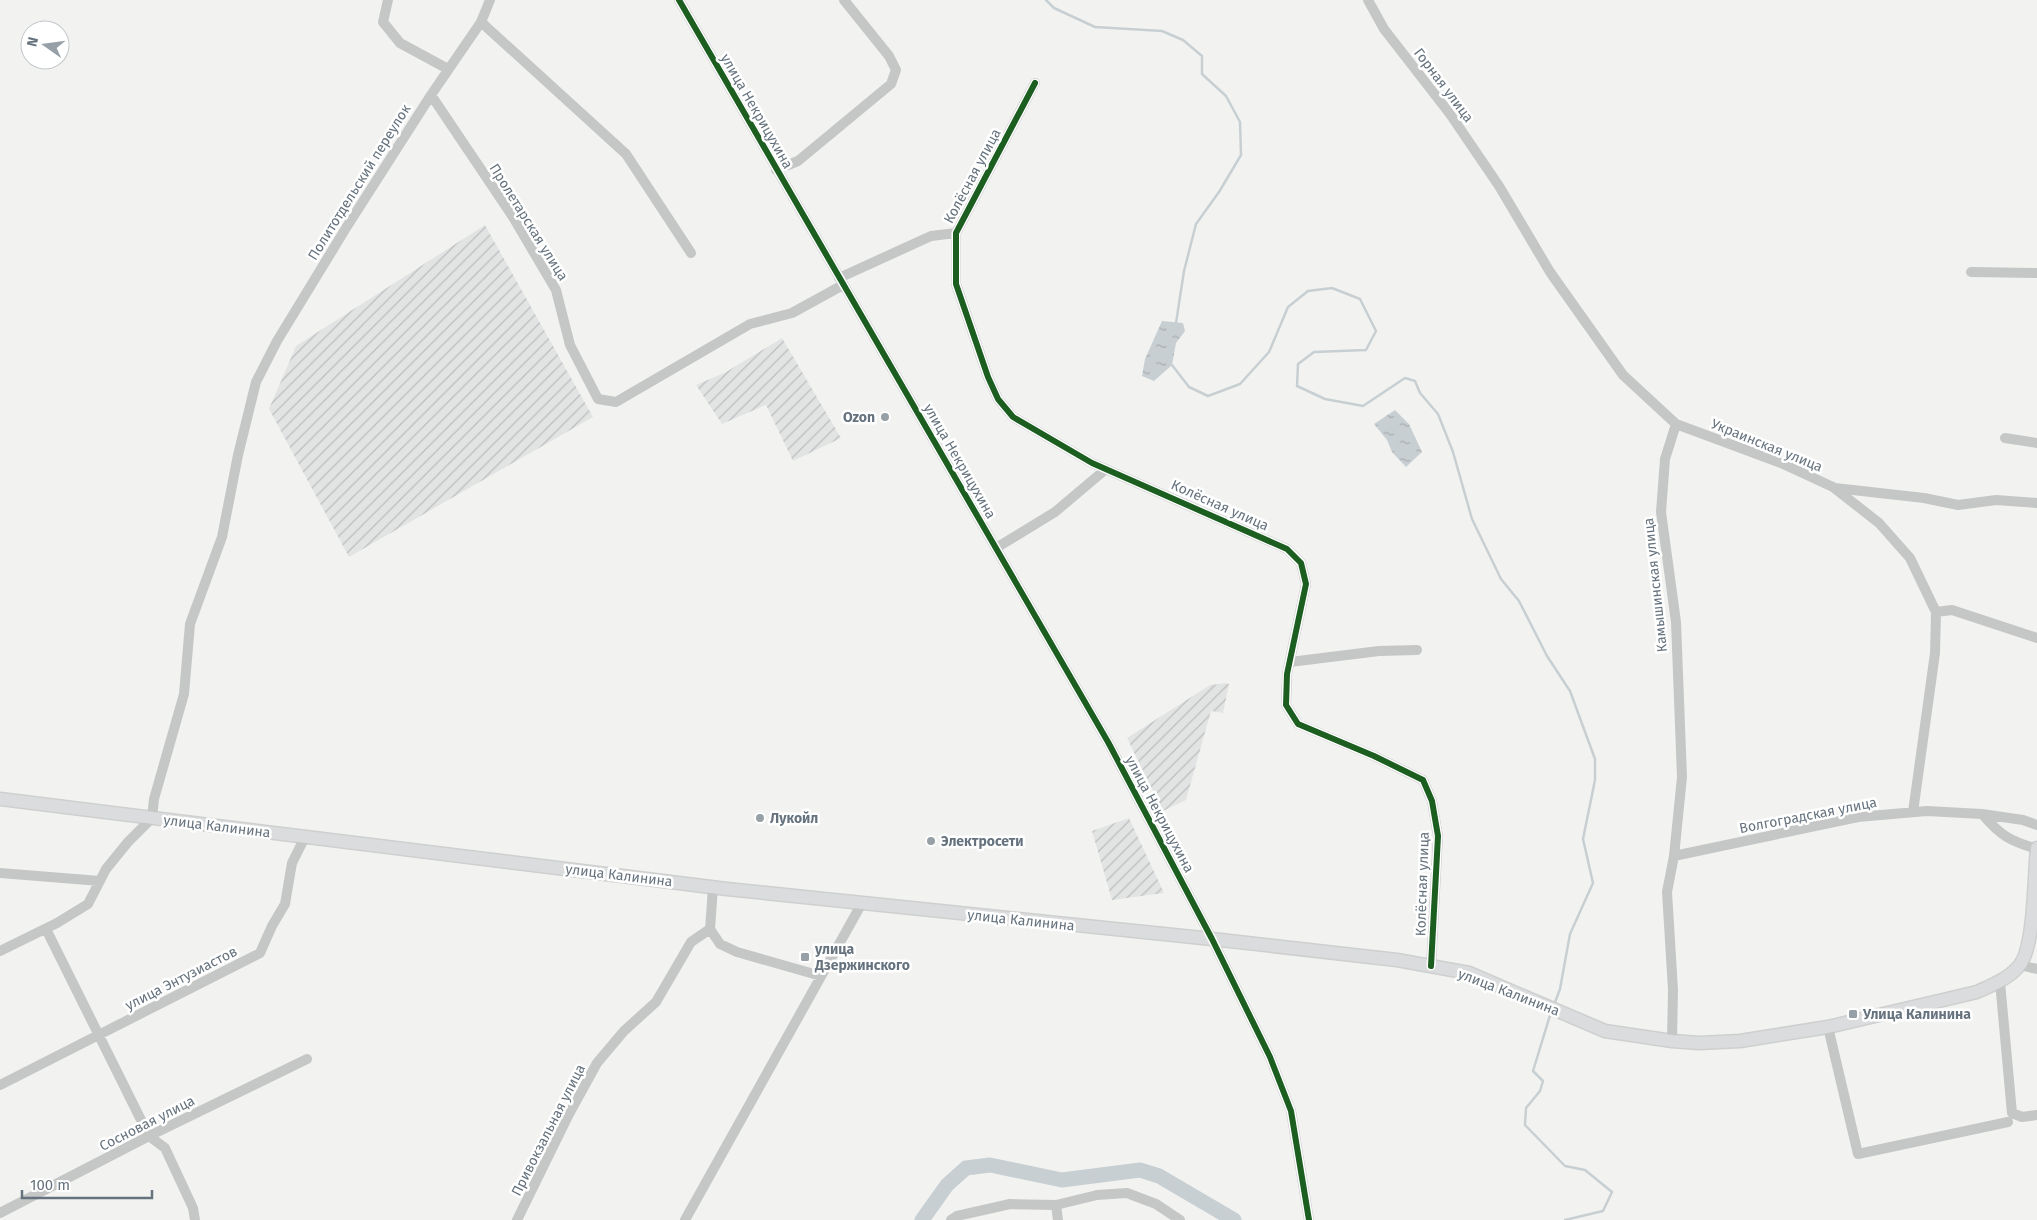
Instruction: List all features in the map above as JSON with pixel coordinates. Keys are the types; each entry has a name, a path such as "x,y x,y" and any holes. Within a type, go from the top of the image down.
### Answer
{"main road":[{"name":"улица Калинина","path":"0,800 713,887 1397,960 1469,973 1605,1031 1699,1043 1740,1041 1828,1027 1977,992 2000,982 2020,965 2029,942 2037,848"}],"street":[{"path":"388,0 383,22 400,42 448,69"},
{"name":"Политотдельский переулок","path":"152,818 154,799 184,694 190,624 222,537 238,455 256,382 277,341 346,228 448,69 481,22 490,0"},
{"name":"улица Некрицухина","path":"679,0 1108,742 1212,939 1270,1058 1290,1111 1309,1220"},
{"path":"776,170 798,162 891,84 896,70 890,56 844,0"},
{"name":"Горная улица","path":"1368,0 1384,28 1450,114 1499,186 1550,272 1622,375 1676,424"},
{"path":"481,22 626,154 691,253"},
{"name":"Колёсная улица","path":"1036,83 956,233 956,284 988,377 998,400 1013,417 1106,469 1287,549 1301,563 1306,584 1287,674 1286,705 1298,724 1374,756 1422,780 1432,801 1438,836 1431,966"},
{"name":"Пролетарская улица","path":"431,95 514,217 556,290 570,345 598,399 616,402 750,324 792,314 841,282"},
{"path":"841,282 931,236 956,233"},
{"path":"1971,272 2037,273"},
{"name":"Украинская улица","path":"1676,424 1781,463 1833,487 1879,523 1910,558 1936,612 1935,653 1913,812"},
{"name":"Камышинская улица","path":"1672,1041 1673,990 1667,892 1674,856 1682,777 1676,622 1661,512 1665,459 1676,424"},
{"path":"2005,438 2037,444"},
{"path":"996,548 1055,512 1106,469"},
{"path":"1833,487 1924,498 1958,505 1996,500 2037,503"},
{"path":"1936,612 1952,610 2037,638"},
{"path":"1290,662 1379,651 1417,650"},
{"name":"Волгоградская улица","path":"1674,856 1858,817 1913,812 1982,814 2023,820 2037,825"},
{"path":"1982,814 1990,824 2012,842 2037,848"},
{"path":"0,952 46,929 88,904 106,869 128,842 152,818"},
{"name":"улица Энтузиастов","path":"0,1085 260,953 272,926 285,904 292,863 303,841 309,837"},
{"path":"0,873 100,881"},
{"path":"713,887 710,929 720,944 737,952 821,976"},
{"path":"685,1220 862,903"},
{"path":"46,929 149,1136 165,1148 193,1208 196,1220"},
{"name":"Привокзальная улица","path":"517,1220 569,1114 597,1063 624,1031 656,1002 691,942 710,929"},
{"path":"2020,965 2037,969"},
{"path":"2000,982 2012,1113 2022,1117 2037,1115"},
{"path":"1828,1027 1858,1154 2008,1122"},
{"name":"Сосновая улица","path":"0,1213 149,1136 307,1059"},
{"path":"951,1220 957,1216 1010,1204 1056,1205 1097,1195 1127,1193 1156,1204 1180,1220"},
{"path":"1056,1205 1058,1220"}],"shaded area":[{"path":"485,225 593,417 349,557 269,409 296,346"},
{"path":"782,338 841,438 793,461 766,405 722,424 696,385 726,372"},
{"path":"1229,684 1223,713 1211,711 1186,800 1163,811 1127,738 1210,685"},
{"path":"1129,818 1164,893 1112,900 1092,831"}],"water":[{"path":"1162,321 1183,323 1185,331 1176,343 1172,365 1154,381 1142,376 1145,359"},
{"path":"1395,410 1409,424 1422,452 1406,467 1392,452 1387,440 1374,424"}],"waterway":[{"path":"1046,0 1054,8 1095,27 1162,31 1183,40 1202,56 1202,74 1226,96 1240,122 1241,155 1219,192 1196,224 1184,271 1176,323"},
{"path":"1172,365 1189,387 1208,396 1240,384 1269,352 1288,307 1308,291 1332,288 1360,299 1376,331 1366,350 1314,352 1298,364 1297,386 1325,399 1363,406 1405,378 1415,381 1420,393 1438,414 1453,452 1472,519 1501,579 1519,601 1547,656 1570,691 1595,759 1595,780 1583,839 1593,883 1570,934 1560,989 1554,1005"},
{"path":"1551,1012 1533,1071 1543,1081 1540,1091 1526,1108 1525,1125 1565,1166 1585,1170 1612,1192 1603,1211 1565,1220"},
{"path":"922,1220 947,1185 966,1168 990,1165 1062,1180 1140,1170 1159,1176 1234,1220"}],"cycle path":[{"path":"679,0 1108,742 1212,939 1270,1057 1291,1111 1309,1220"},
{"path":"1035,83 956,233 956,284 988,377 998,399 1013,417 1092,463 1287,549 1301,563 1306,584 1287,674 1286,705 1298,724 1374,756 1423,780 1432,801 1438,836 1431,966"}],"place":[{"name":"Ozon","path":"885,417"},
{"name":"Лукойл","path":"760,818"},
{"name":"Электросети","path":"931,841"},
{"name":"улица Дзержинского","path":"805,957"},
{"name":"Улица Калинина","path":"1853,1014"}]}
